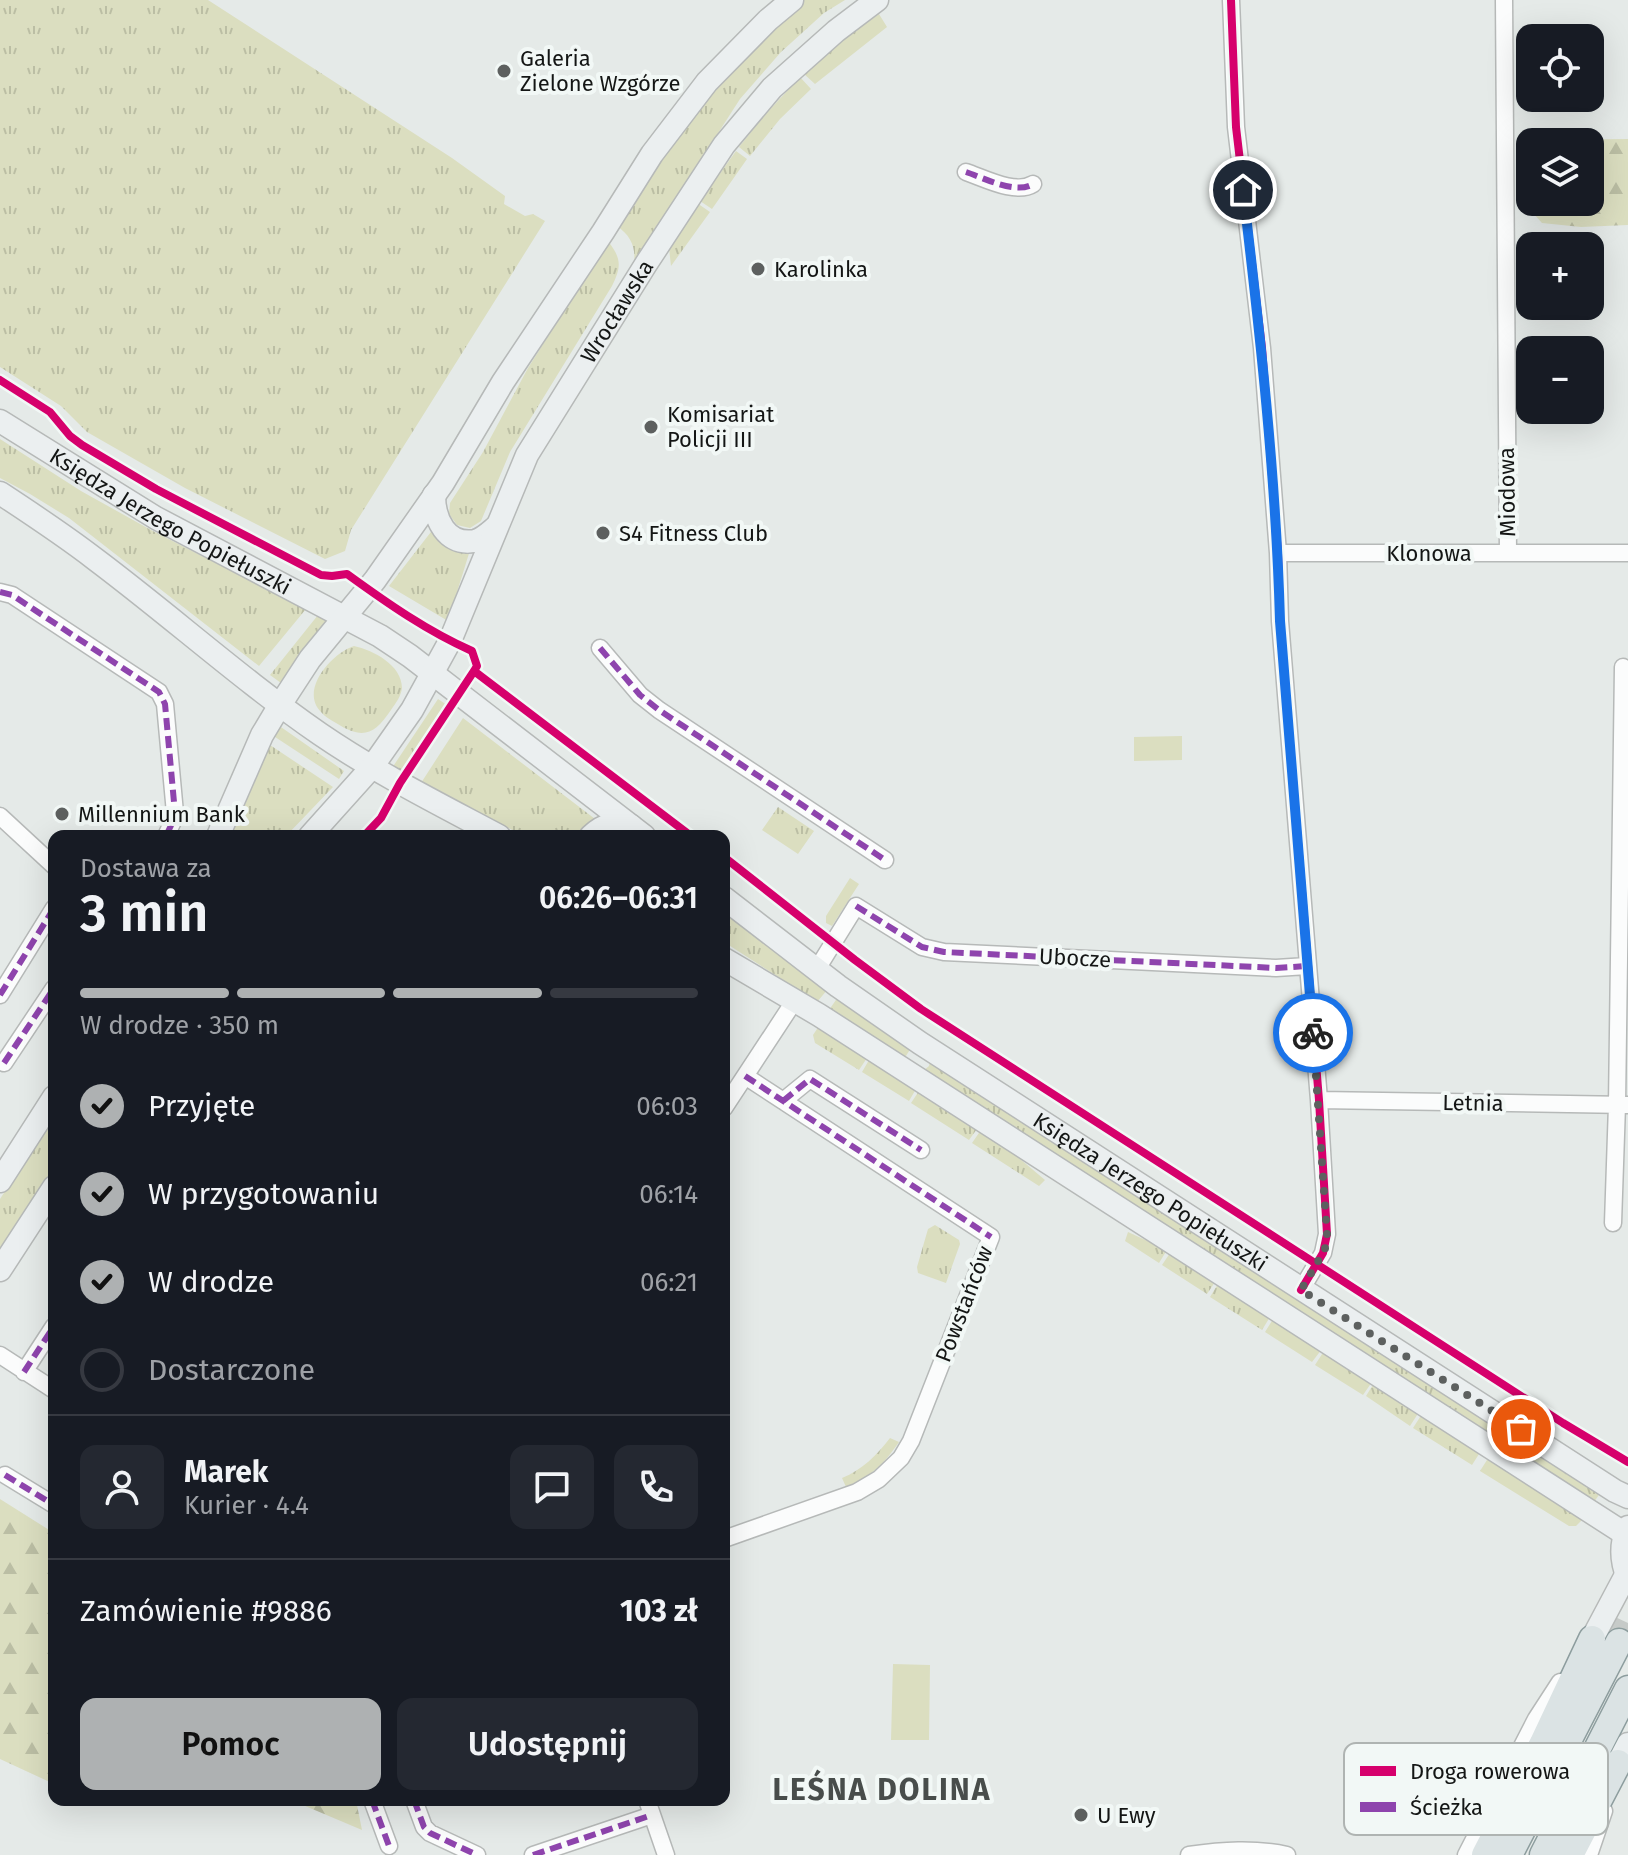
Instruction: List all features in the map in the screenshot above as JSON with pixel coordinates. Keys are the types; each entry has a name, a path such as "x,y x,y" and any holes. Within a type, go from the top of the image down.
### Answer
{"main road":[{"path":"221,830 262,735 280,705 310,659 383,568 434,495 503,382 669,130 728,59 792,0"},
{"name":"Wrocławska","path":"315,830 372,767 412,710 454,631 527,455 724,145 772,88 836,31 877,0"},
{"name":"Księdza Jerzego Popiełuszki","path":"0,421 156,518 390,643 433,674"},
{"path":"0,493 95,559 320,734 372,767 488,830"},
{"path":"434,495 436,519 453,537 475,541 496,527"},
{"path":"433,674 636,830"},
{"path":"598,830 603,825 616,822 635,830"},
{"name":"Księdza Jerzego Popiełuszki","path":"730,903 920,1043 1628,1497"},
{"name":"Księdza Jerzego Popiełuszki","path":"730,962 795,1000 1626,1531"},
{"path":"899,1067 911,1069 920,1063 924,1052 920,1043"},
{"path":"0,1181 48,1106"},
{"path":"0,1270 48,1196"},
{"path":"1543,1743 1592,1639 1627,1577 1622,1548 1626,1531"},
{"path":"1567,1743 1619,1642"},
{"path":"1600,1743 1628,1689"},
{"path":"1608,1782 1623,1753"},
{"path":"1485,1855 1495,1835"},
{"path":"1509,1855 1519,1835"},
{"path":"1543,1855 1553,1835"},
{"path":"1570,1855 1580,1835"}],"street":[{"path":"1231,0 1236,127 1262,348 1327,1234 1326,1246 1301,1290"},
{"name":"Miodowa","path":"1504,0 1508,553"},
{"path":"966,172 1017,189 1033,184"},
{"name":"Klonowa","path":"1278,553 1628,553"},
{"path":"0,592 16,598 159,692 165,704 175,801 174,819 169,830"},
{"path":"600,648 640,695 656,707 885,860"},
{"path":"1613,1223 1622,1105 1623,667"},
{"path":"0,816 48,860"},
{"name":"Ubocze","path":"817,969 856,906 922,947 944,952 1276,968 1307,966"},
{"path":"0,995 48,921"},
{"path":"1,1067 48,997"},
{"path":"730,1099 795,1000"},
{"name":"Powstańców","path":"730,1537 857,1492 879,1479 901,1458 911,1441 991,1237 745,1076"},
{"path":"783,1101 810,1079 921,1150"},
{"name":"Letnia","path":"1319,1100 1622,1105"},
{"path":"24,1372 48,1335"},
{"path":"0,1355 48,1386"},
{"path":"5,1475 48,1501"},
{"path":"1524,1743 1536,1719 1592,1639"},
{"path":"1608,1798 1623,1753"},
{"path":"374,1806 389,1846"},
{"path":"416,1806 424,1827 430,1833 477,1855"},
{"path":"533,1855 650,1808 666,1855"},
{"path":"1466,1855 1476,1835"},
{"path":"1589,1855 1596,1835"},
{"path":"1189,1855 1224,1850 1257,1850 1287,1855"}],"green space":[{"path":"0,0 208,0 452,158 505,196 504,204 525,216 533,214 545,221 351,530 345,551 325,559 185,488 87,432 61,406 0,367"},
{"path":"801,0 845,0 824,13 781,52 740,99 634,264 632,242 617,226 684,123 738,58"},
{"path":"879,14 887,27 815,84 804,74 838,43"},
{"path":"800,77 811,89 780,119 750,156 739,147"},
{"path":"1604,139 1628,139 1628,225 1581,227 1542,223 1536,216 1604,216"},
{"path":"736,151 747,159 712,209 700,201"},
{"path":"697,203 710,212 671,266 669,248"},
{"path":"608,241 619,262 612,286 510,452 481,521 470,528 457,525 449,514 450,503 483,452 528,368"},
{"path":"0,439 81,491 151,530 306,609 259,666 69,518 0,478"},
{"path":"434,528 471,547 448,621 389,586"},
{"path":"318,615 329,621 281,683 270,675"},
{"path":"354,646 378,655 392,666 401,680 402,688 398,699 379,725 361,733 345,728 324,715 315,703 314,693 316,683 328,664"},
{"path":"438,699 447,705 402,773 392,768"},
{"path":"463,718 599,822 590,830 512,830 421,783"},
{"path":"278,725 344,771 339,779 272,735"},
{"path":"1182,736 1182,760 1134,761 1134,737"},
{"path":"267,743 333,787 292,830 234,830"},
{"path":"778,807 814,831 798,854 762,830"},
{"path":"850,878 859,884 832,926 826,923 826,916"},
{"path":"730,915 828,989 817,1002 730,946"},
{"path":"838,997 911,1048 904,1059 829,1010"},
{"path":"819,1026 867,1058 859,1070 815,1043 813,1035"},
{"path":"869,1060 916,1089 909,1101 862,1072"},
{"path":"930,1061 1601,1492 1594,1502 923,1071"},
{"path":"919,1091 977,1129 969,1140 911,1103"},
{"path":"48,1124 48,1180 0,1254 0,1199"},
{"path":"981,1130 999,1141 1045,1180 1039,1186 972,1143"},
{"path":"935,1225 959,1240 960,1244 946,1283 918,1273 928,1229"},
{"path":"1128,1232 1167,1250 1159,1263 1125,1241"},
{"path":"1170,1253 1215,1282 1207,1294 1162,1265"},
{"path":"1218,1284 1270,1317 1262,1330 1210,1297"},
{"path":"1273,1319 1322,1349 1312,1362 1265,1332"},
{"path":"1324,1351 1372,1382 1363,1395 1315,1365"},
{"path":"1374,1383 1419,1412 1410,1426 1366,1396"},
{"path":"1422,1414 1477,1449 1479,1454 1472,1465 1413,1428"},
{"path":"890,1438 899,1442 882,1463 863,1479 846,1487 842,1478 869,1461"},
{"path":"1492,1459 1584,1518 1576,1526 1569,1526 1480,1471 1487,1460"},
{"path":"0,1499 48,1529 48,1781 0,1759"},
{"path":"893,1664 930,1665 929,1740 891,1740"},
{"path":"305,1806 357,1806 362,1830"}],"tunnel":[{"path":"1619,1642 1628,1623"}],"marked path":[{"path":"966,172 1009,187 1033,184"},
{"path":"0,592 12,595 159,692 165,704 175,813 169,830"},
{"path":"600,648 640,695 659,710 885,860"},
{"path":"856,906 922,947 944,952 1276,968 1307,966"},
{"path":"0,995 48,918"},
{"path":"4,1063 48,997"},
{"path":"745,1076 991,1237"},
{"path":"783,1101 810,1079 921,1150"},
{"path":"24,1372 48,1335"},
{"path":"5,1475 48,1501"},
{"path":"374,1806 389,1846"},
{"path":"416,1806 424,1827 430,1833 477,1855"},
{"path":"533,1855 652,1815"}],"cycle path":[{"path":"1231,0 1236,127 1262,348 1327,1234 1323,1253 1301,1290"},
{"path":"0,380 50,412 82,445 156,489 321,575 347,574 392,606 472,651 477,666 400,783 381,818 370,830"},
{"path":"474,671 683,830"},
{"path":"730,862 921,1009 1628,1462"}],"way so far":[{"path":"1313,1033 1327,1234 1323,1253 1301,1290 1521,1429"}],"place":[{"name":"Galeria Zielone Wzgórze","path":"504,71"},
{"name":"Karolinka","path":"758,269"},
{"name":"Komisariat Policji III","path":"651,427"},
{"name":"S4 Fitness Club","path":"603,533"},
{"name":"Millennium Bank","path":"62,814"},
{"name":"U Ewy","path":"1081,1815"}],"district":[{"name":"LEŚNA DOLINA","path":"882,1790"}],"route":[{"path":"1243,190 1262,348 1313,1033"}]}
